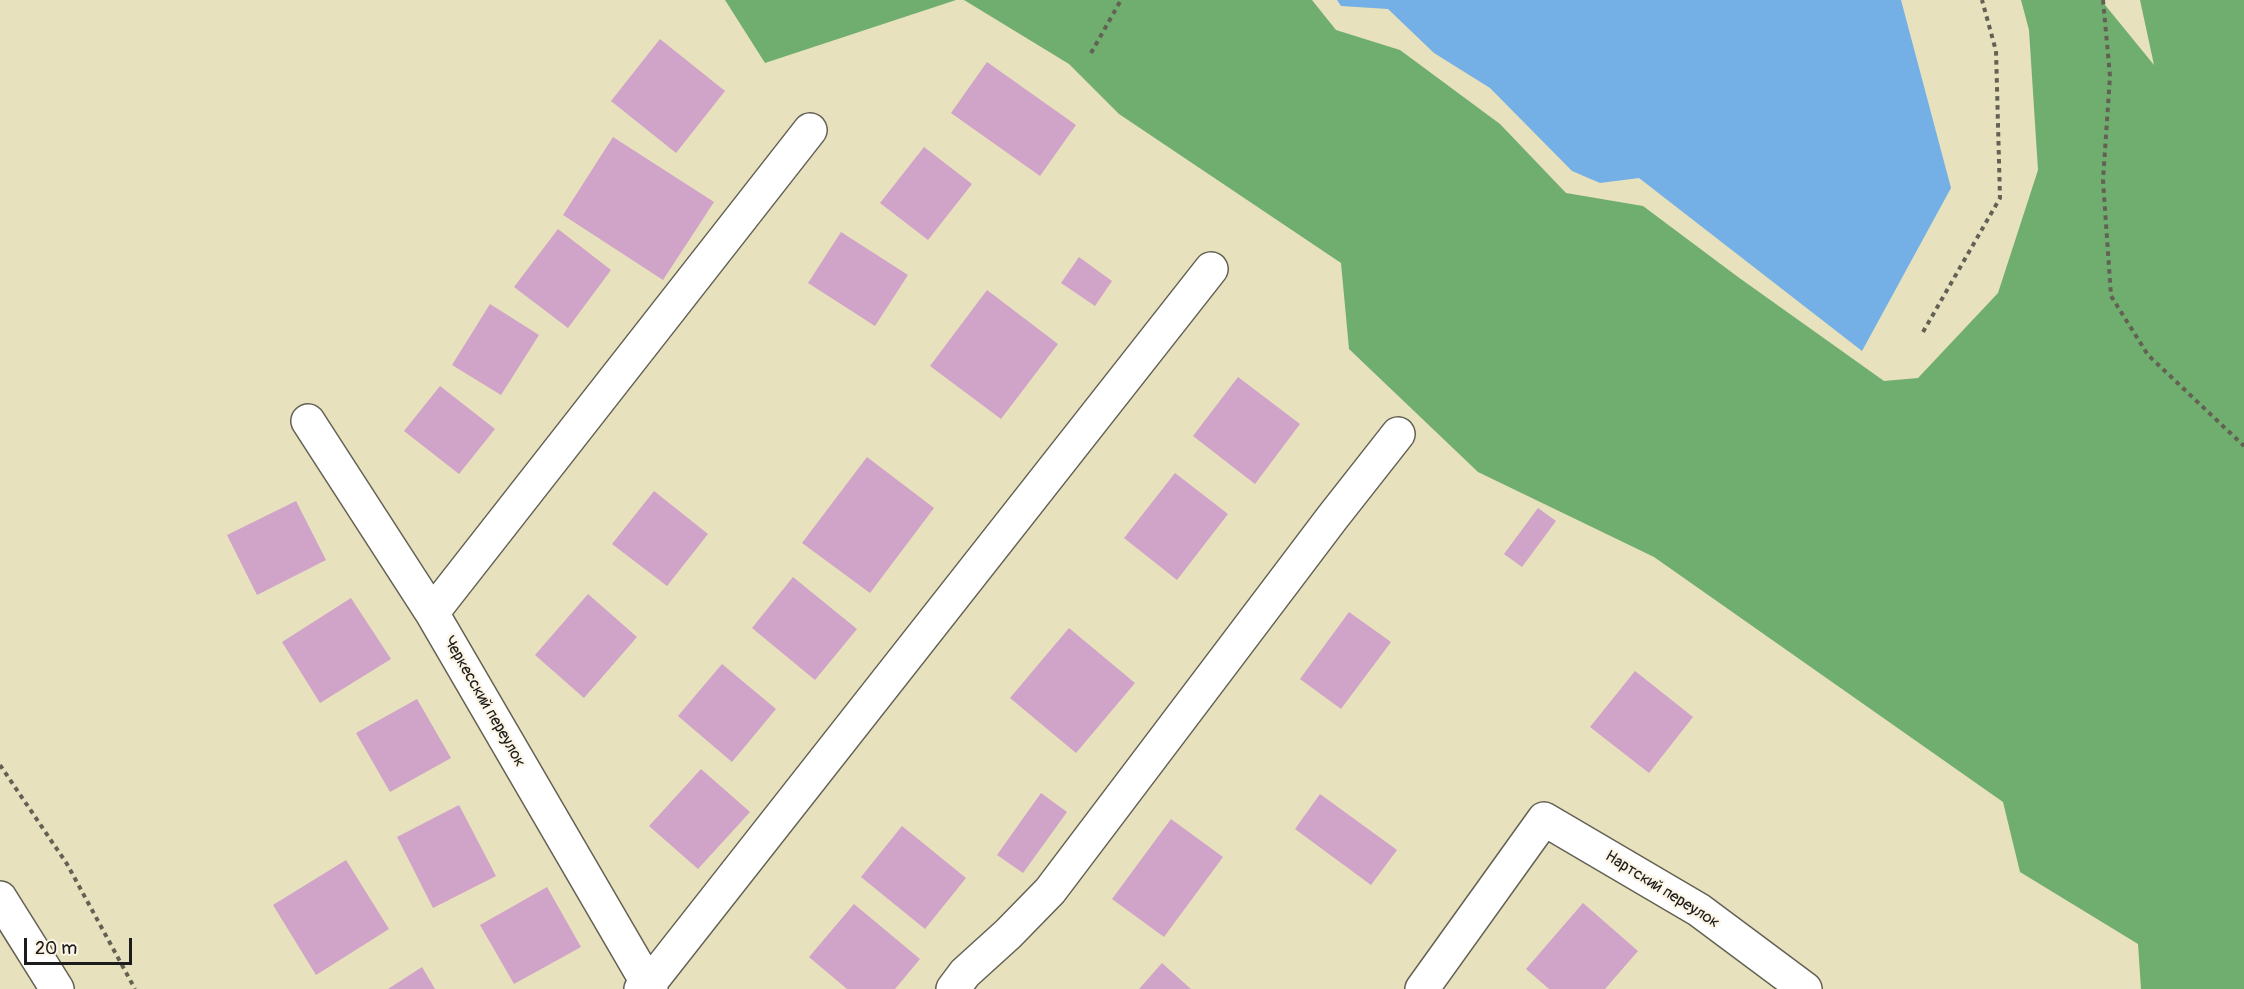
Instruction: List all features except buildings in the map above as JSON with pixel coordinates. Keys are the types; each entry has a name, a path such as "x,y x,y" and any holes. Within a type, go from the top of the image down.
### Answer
{"street":[{"path":"432,613 810,130"},
{"path":"647,987 1211,269"},
{"name":"Черкесский переулок","path":"308,421 432,613 647,987"},
{"path":"953,989 965,973 1050,891 1398,434"},
{"name":"Нартский переулок","path":"1422,989 1544,819 1699,910 1804,989"},
{"path":"0,898 57,989"}],"path":[{"path":"1091,53 1120,0"},
{"path":"1923,332 2000,198 1996,51 1982,0"},
{"path":"2103,0 2110,76 2103,180 2111,296 2148,355 2244,446"},
{"path":"0,765 67,864 135,989"}],"green space":[{"path":"725,0 956,0 765,63"},
{"path":"964,0 1312,0 1336,30 1400,50 1500,124 1566,193 1643,206 1884,381 1918,378 1998,293 2038,170 2029,30 2021,0 2101,0 2154,65 2140,0 2244,0 2244,989 2141,989 2138,944 2020,872 2003,802 1654,557 1478,472 1349,349 1341,263 1119,114 1069,64"}],"water":[{"path":"1337,0 1901,0 1951,188 1862,351 1639,178 1600,183 1572,171 1490,88 1434,53 1388,9 1341,6"}]}
